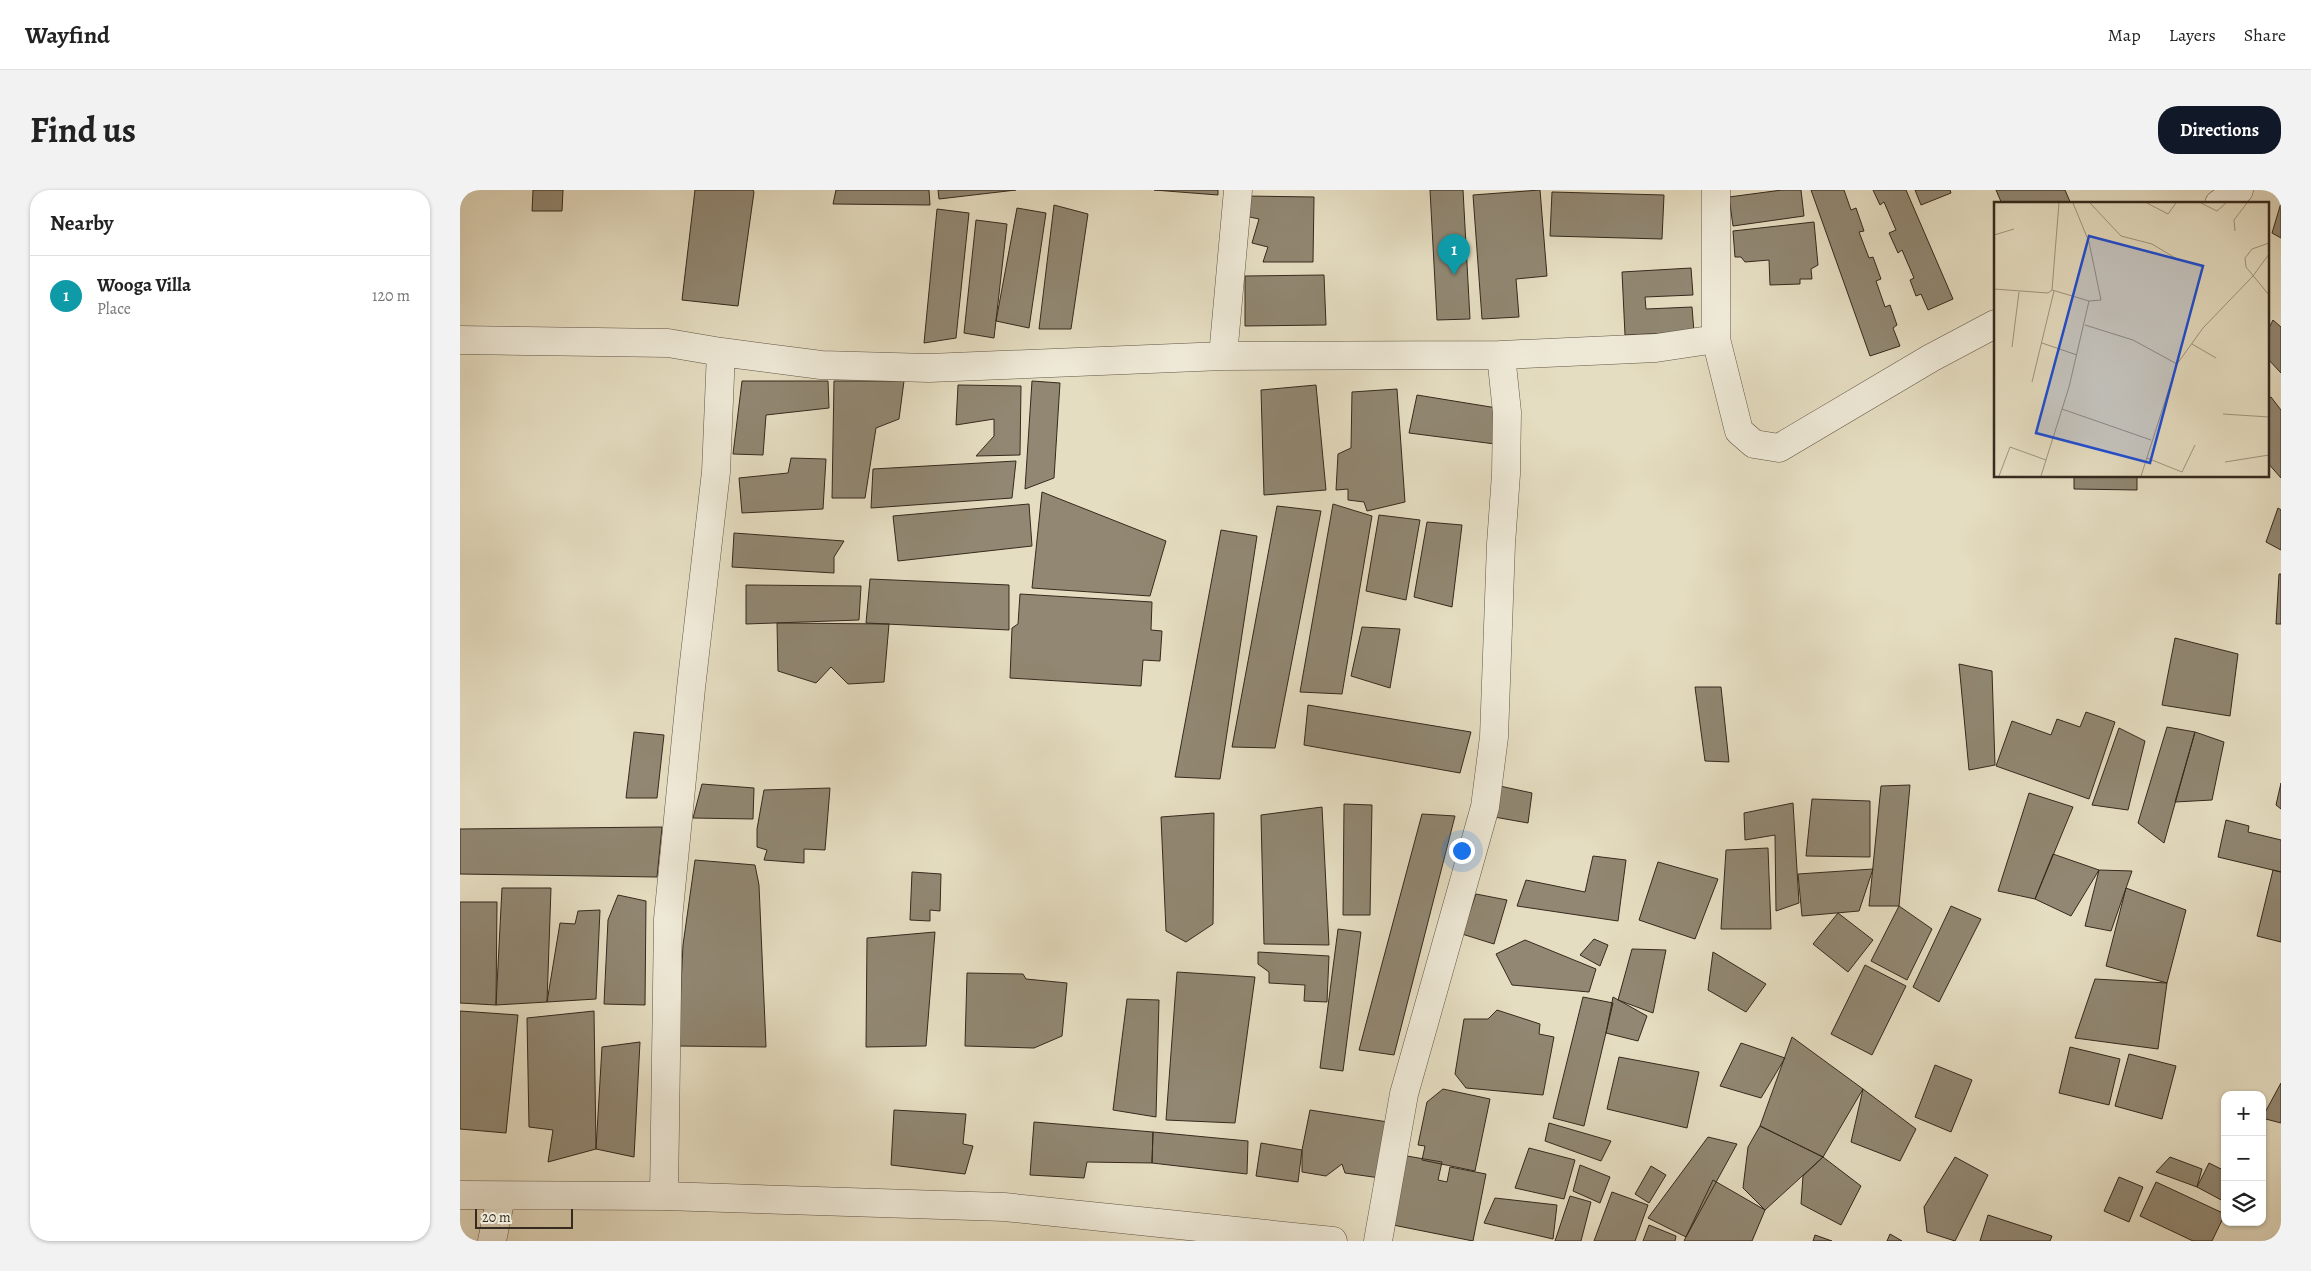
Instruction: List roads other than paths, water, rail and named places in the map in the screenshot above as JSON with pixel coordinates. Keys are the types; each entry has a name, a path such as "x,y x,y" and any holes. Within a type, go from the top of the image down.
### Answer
{"street":[{"path":"1223,356 1238,190"},
{"path":"1716,190 1716,339 1739,431 1754,444 1779,448 1931,358 1994,325"},
{"path":"2222,202 2239,190"},
{"path":"460,340 668,343 721,352 821,364 929,368 1223,356 1501,355 1656,348 1716,339"},
{"path":"664,1196 668,918 691,688 716,472 721,352"},
{"path":"1378,1241 1404,1094 1487,797 1494,737 1501,544 1506,474 1507,412 1501,355"},
{"path":"460,1195 500,1197 664,1196 1004,1207 1333,1241"},
{"path":"492,1241 500,1197"}],"place":[{"name":"Wooga Villa","path":"1454,275"}]}
